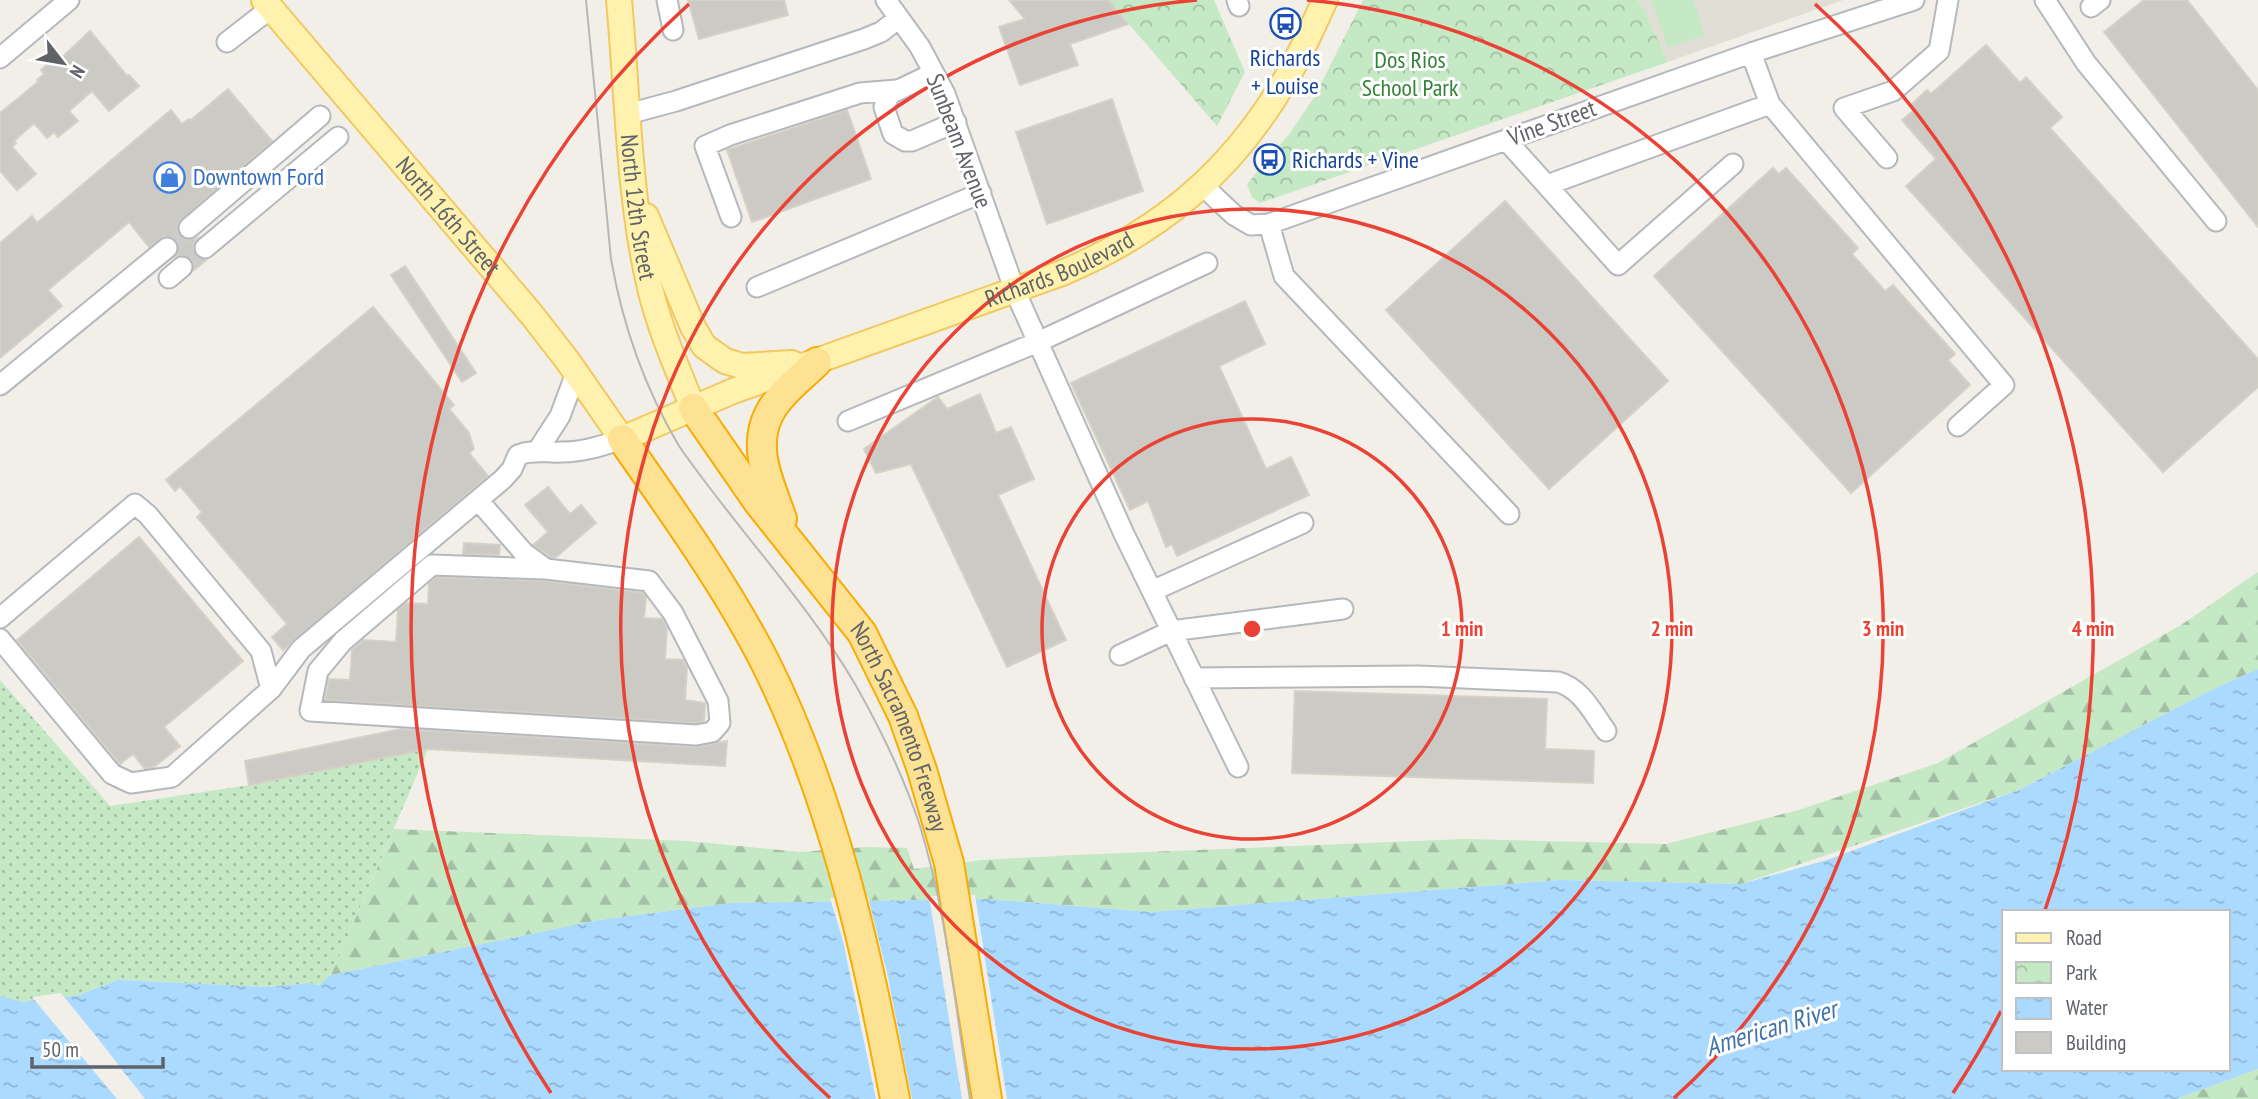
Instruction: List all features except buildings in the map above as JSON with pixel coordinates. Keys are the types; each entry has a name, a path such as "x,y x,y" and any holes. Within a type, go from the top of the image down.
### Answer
{"highway":[{"path":"790,542 764,466 761,444 768,415 777,402 817,362"},
{"name":"North Sacramento Freeway","path":"693,408 758,502 862,633 913,742 949,863 988,1099"},
{"path":"622,439 715,576 748,630 782,699 831,827 868,970 895,1099"}],"main road":[{"name":"North 12th Street","path":"619,0 635,191 644,260 668,344 693,408"},
{"name":"Richards Boulevard","path":"622,439 733,391 1015,291 1109,252 1167,216 1228,159 1260,120 1287,77 1325,0"},
{"name":"North 16th Street","path":"268,4 532,315 622,439"},
{"path":"635,191 698,339 710,352 725,361 742,366 817,362"}],"street":[{"path":"0,58 69,0"},
{"path":"667,0 673,30"},
{"name":"Sunbeam Avenue","path":"886,0 920,47 934,73 956,122 1015,291 1152,591 1238,767"},
{"name":"Vine Street","path":"1269,224 1751,53 1914,0"},
{"path":"1887,158 1844,108 1894,91 1939,51 1948,0"},
{"path":"2045,0 2086,63 2216,221"},
{"path":"227,42 268,4"},
{"path":"628,114 676,102 864,39 881,32 899,18"},
{"path":"1751,53 1770,104 2004,385 1958,426"},
{"path":"934,73 890,94 884,107 893,134 912,141 956,122"},
{"path":"731,217 705,146 730,135 860,93 896,90"},
{"path":"1547,185 1770,104"},
{"path":"189,228 320,116"},
{"path":"205,248 338,137"},
{"path":"1506,140 1618,265 1733,164"},
{"path":"1202,185 1234,215 1251,225 1269,224 1284,276 1509,514"},
{"path":"757,287 981,193"},
{"path":"0,385 160,253"},
{"path":"848,421 1038,342 1207,263"},
{"path":"538,450 560,416 576,373"},
{"path":"0,639 111,774 131,783 172,777 271,689 301,649 478,500 512,469 518,456 527,451 592,449 622,439"},
{"path":"478,500 524,553 546,569 649,581 673,613 718,701 720,723 712,732 696,735 310,711 318,671 343,640 432,565 546,569"},
{"path":"0,618 135,504 148,515 261,651 271,689"},
{"path":"1152,591 1303,523"},
{"path":"1120,655 1171,631 1343,609"},
{"path":"1195,678 1418,676 1558,682 1570,685 1579,694 1606,731"}],"shaded area":[{"path":"1637,0 1843,0 1668,62 1643,7"}],"green space":[{"path":"1108,0 1214,0 1245,72 1217,126"},
{"name":"Dos Rios School Park","path":"1363,0 1637,0 1643,7 1668,62 1260,203 1252,197 1247,184 1290,133 1315,96"},
{"path":"1651,0 1693,0 1705,35 1668,48"},
{"path":"2258,572 2258,669 2211,690 2021,789 1741,884 1560,880 1151,912 987,899 731,903 599,920 331,975 394,829 688,841 800,852 867,847 907,848 914,869 982,860 1464,839 1666,844 1799,810 1938,763 2181,625"},
{"path":"0,680 110,806 250,785 428,749 331,975 321,985 308,983 269,987 118,980 76,996 23,1002 0,996"},
{"path":"2258,1069 2258,1099 2176,1099"}],"water":[{"name":"American River","path":"2258,669 2258,1069 2176,1099 0,1099 0,996 23,1002 76,996 118,980 269,987 308,983 320,985 331,975 599,920 731,903 987,899 1151,912 1560,880 1741,884 1827,860 2021,789 2211,690"}],"pier":[{"path":"975,895 1007,1099 962,1099 929,896"},
{"path":"868,897 888,977 912,1099 876,1099 843,941 830,898"},
{"path":"61,993 145,1099 117,1099 32,997"}],"tunnel":[{"path":"167,248 189,228"},
{"path":"182,267 205,248"}],"tram line":[{"path":"586,0 611,259 636,356 655,401 679,446 835,653 855,684 898,770 919,823 937,891 970,1099"}],"place":[{"name":"Richards + Louise","path":"1285,24"},
{"name":"Richards + Vine","path":"1269,160"},
{"name":"Downtown Ford","path":"170,177"}]}
